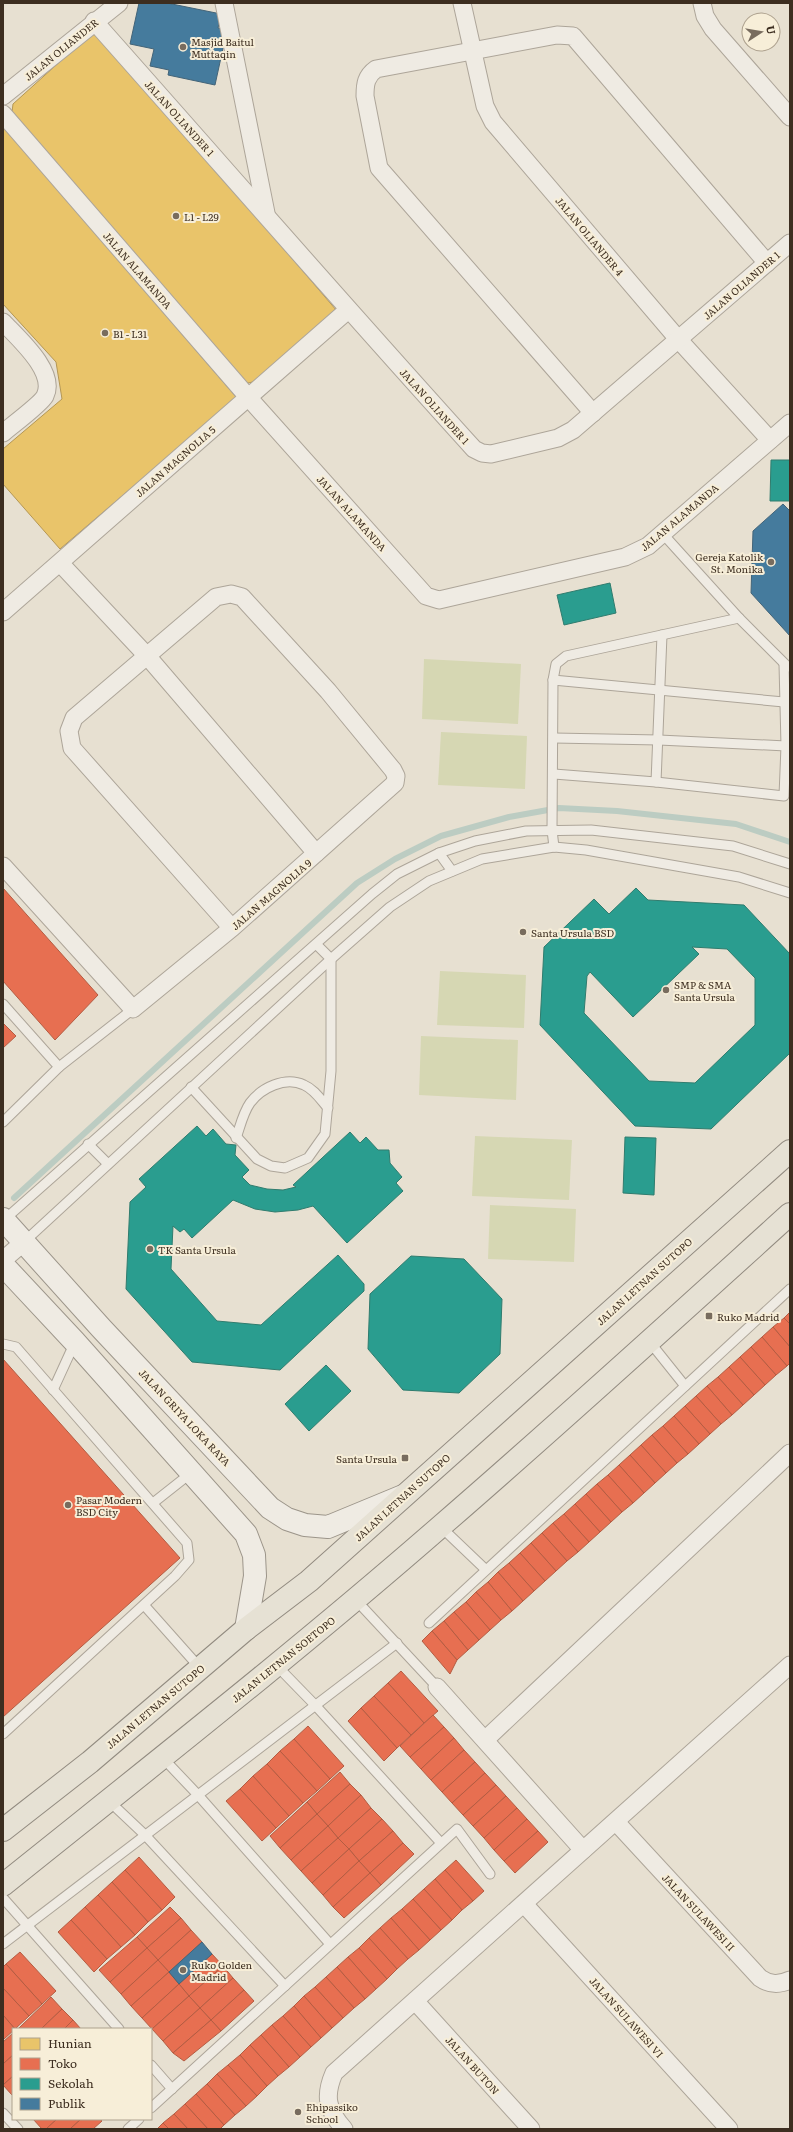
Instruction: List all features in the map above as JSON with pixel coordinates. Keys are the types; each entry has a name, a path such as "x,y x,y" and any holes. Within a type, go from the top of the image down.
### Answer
{"main road":[{"name":"JALAN LETNAN SUTOPO","path":"3,1830 90,1762 246,1629 309,1581 790,1151"},
{"path":"649,1341 790,1214"},
{"name":"JALAN GRIYA LOKA RAYA","path":"3,1220 101,1328 270,1508 287,1519 305,1526 328,1527 405,1495"},
{"path":"3,1265 75,1342 246,1534 254,1554 253,1597 246,1629"},
{"name":"JALAN LETNAN SOETOPO","path":"3,1885 276,1665 441,1527 556,1426 649,1341"}],"street":[{"name":"JALAN OLIANDER","path":"3,96 119,3"},
{"name":"JALAN OLIANDER 1","path":"224,3 266,214"},
{"name":"JALAN OLIANDER 4","path":"462,3 485,106 493,122 678,339 770,440"},
{"path":"702,3 705,16 713,29 790,117"},
{"name":"JALAN OLIANDER 1","path":"94,22 266,214 348,310 474,449 482,453 491,454 558,438 572,430 790,243"},
{"path":"593,412 379,168 365,96 365,86 371,73 376,69 473,50 557,35 573,36 768,262"},
{"name":"JALAN ALAMANDA","path":"3,114 248,397 426,596 431,598 439,600 625,557 648,546 790,423"},
{"name":"JALAN MAGNOLIA 5","path":"3,612 348,310"},
{"path":"3,322 42,366 48,382 45,396 3,433"},
{"path":"60,563 148,657 316,853"},
{"name":"JALAN MAGNOLIA 9","path":"133,1010 232,928 395,783 396,776 393,770 328,691 242,597 231,594 216,597 148,657"},
{"path":"148,657 74,718 68,731 72,748 232,928"},
{"path":"3,866 133,1010"},
{"path":"3,1260 24,1242"},
{"path":"486,1739 790,1453"},
{"path":"344,2129 330,2107 327,2089 334,2073 790,1665"},
{"path":"437,1687 486,1739 583,1850"},
{"name":"JALAN SULAWESI II","path":"616,1822 760,1978 767,1983 778,1985 790,1980"},
{"name":"JALAN SULAWESI VI","path":"524,1904 729,2129"},
{"name":"JALAN BUTON","path":"415,2001 531,2129"}],"lane":[{"path":"554,774 656,782 787,797 784,702 787,667 663,534"},
{"path":"554,847 553,680 556,664 566,656 740,618"},
{"path":"656,782 659,740 662,635"},
{"path":"553,680 784,702"},
{"path":"554,738 659,740 786,746"},
{"path":"3,1220 397,874 439,853 475,841 553,827 734,846 790,864"},
{"path":"24,1242 331,959 408,894 429,881 482,859 554,847 586,850 739,877 790,893"},
{"path":"439,853 452,871"},
{"path":"191,1087 256,1159 271,1166 285,1168 308,1158 324,1134 331,1071 331,959 317,944"},
{"path":"3,1004 59,1067"},
{"path":"3,1122 59,1067 133,1010"},
{"path":"236,1138 248,1104 256,1095 271,1085 292,1082 304,1084 314,1091 328,1108"},
{"path":"88,1144 108,1164"},
{"path":"429,1623 485,1569 790,1288"},
{"path":"649,1341 685,1386"},
{"path":"53,1390 75,1342"},
{"path":"3,1344 16,1348 153,1503 187,1543 189,1560 175,1576 3,1734"},
{"path":"153,1503 191,1473"},
{"path":"441,1527 485,1569"},
{"path":"355,1599 437,1687"},
{"path":"144,1605 200,1668"},
{"path":"3,1944 144,1835 397,1644"},
{"path":"276,1665 315,1705 441,1843"},
{"path":"162,1757 198,1795 330,1944"},
{"path":"109,1801 144,1835 285,1986"},
{"path":"152,2107 457,1829 490,1874"},
{"path":"3,1898 26,1926 118,2028"},
{"path":"152,2066 172,2089"},
{"path":"3,2113 18,2129"},
{"path":"128,2129 138,2120"}],"green space":[{"path":"424,659 521,664 518,724 422,719"},
{"path":"441,732 527,736 525,789 438,785"},
{"path":"440,971 526,975 524,1028 437,1025"},
{"path":"421,1036 518,1040 516,1100 419,1095"},
{"path":"475,1136 572,1140 569,1200 472,1196"},
{"path":"490,1205 576,1209 574,1262 488,1259"}],"building: Hunian":[{"name":"L1 - L29","path":"96,29 337,311 257,381 248,383 240,380 12,112 13,104"},
{"name":"B1 - L31","path":"3,126 237,398 60,549 3,484 3,449 62,399 56,362 3,304"}],"building: Toko":[{"path":"3,888 98,995 55,1040 3,981"},
{"path":"3,1023 16,1036 3,1048"},
{"path":"790,1312 790,1324 784,1318"},
{"path":"784,1318 790,1324 790,1347 773,1327"},
{"path":"773,1327 790,1347 790,1363 787,1366 762,1337"},
{"path":"762,1337 787,1366 776,1375 751,1347"},
{"path":"751,1347 776,1375 765,1385 740,1357"},
{"path":"740,1357 765,1385 754,1395 729,1367"},
{"name":"Pasar Modern BSD City","path":"3,1359 180,1558 3,1717"},
{"path":"729,1367 754,1395 743,1405 718,1377"},
{"path":"718,1377 743,1405 732,1415 707,1386"},
{"path":"707,1386 732,1415 721,1424 696,1396"},
{"path":"696,1396 721,1424 710,1434 685,1406"},
{"path":"685,1406 710,1434 699,1444 674,1416"},
{"path":"674,1416 699,1444 688,1454 663,1426"},
{"path":"663,1426 688,1454 677,1463 652,1435"},
{"path":"652,1435 677,1463 666,1473 641,1445"},
{"path":"641,1445 666,1473 655,1483 630,1455"},
{"path":"630,1455 655,1483 644,1493 619,1465"},
{"path":"619,1465 644,1493 633,1503 608,1475"},
{"path":"608,1475 633,1503 622,1512 597,1484"},
{"path":"597,1484 622,1512 611,1522 586,1494"},
{"path":"586,1494 611,1522 600,1532 575,1504"},
{"path":"575,1504 600,1532 589,1542 564,1514"},
{"path":"564,1514 589,1542 578,1552 553,1523"},
{"path":"553,1523 578,1552 567,1561 542,1533"},
{"path":"542,1533 567,1561 556,1571 531,1543"},
{"path":"531,1543 556,1571 545,1581 520,1553"},
{"path":"520,1553 545,1581 534,1591 509,1563"},
{"path":"509,1563 534,1591 523,1601 498,1572"},
{"path":"498,1572 523,1601 512,1611 488,1582"},
{"path":"488,1582 512,1611 501,1620 476,1592"},
{"path":"476,1592 501,1620 490,1630 466,1602"},
{"path":"466,1602 490,1630 479,1640 454,1612"},
{"path":"454,1612 479,1640 468,1650 444,1621"},
{"path":"444,1621 468,1650 457,1660 432,1631"},
{"path":"432,1631 457,1660 450,1674 422,1641"},
{"path":"401,1671 438,1711 424,1723 388,1683"},
{"path":"388,1683 424,1723 411,1735 374,1696"},
{"path":"374,1696 411,1735 397,1748 361,1708"},
{"path":"361,1708 397,1748 384,1761 348,1721"},
{"path":"433,1715 444,1727 410,1757 400,1746"},
{"path":"308,1726 344,1766 330,1779 294,1739"},
{"path":"444,1727 454,1738 421,1769 410,1757"},
{"path":"454,1738 464,1750 431,1780 421,1769"},
{"path":"294,1739 330,1779 317,1791 280,1751"},
{"path":"464,1750 475,1762 442,1792 431,1780"},
{"path":"280,1751 317,1791 303,1803 267,1764"},
{"path":"475,1762 485,1773 452,1803 442,1792"},
{"path":"267,1764 303,1803 289,1816 253,1776"},
{"path":"340,1772 350,1784 317,1814 307,1802"},
{"path":"485,1773 496,1785 463,1815 452,1803"},
{"path":"253,1776 289,1816 276,1828 240,1789"},
{"path":"350,1784 361,1795 328,1826 317,1814"},
{"path":"496,1785 506,1796 473,1826 463,1815"},
{"path":"240,1789 276,1828 262,1841 226,1801"},
{"path":"361,1795 371,1808 338,1838 328,1826"},
{"path":"506,1796 517,1808 484,1838 473,1826"},
{"path":"307,1802 317,1814 280,1848 270,1836"},
{"path":"371,1808 382,1819 349,1849 338,1838"},
{"path":"517,1808 527,1819 494,1850 484,1838"},
{"path":"317,1814 328,1826 291,1860 280,1848"},
{"path":"382,1819 393,1831 359,1861 349,1849"},
{"path":"527,1819 538,1831 504,1861 494,1850"},
{"path":"328,1826 338,1838 301,1871 291,1860"},
{"path":"393,1831 403,1843 370,1873 359,1861"},
{"path":"538,1831 548,1842 515,1873 504,1861"},
{"path":"338,1838 349,1849 312,1883 301,1871"},
{"path":"403,1843 414,1854 381,1885 370,1873"},
{"path":"349,1849 359,1861 323,1895 312,1883"},
{"path":"139,1857 175,1897 162,1910 125,1870"},
{"path":"456,1860 484,1891 473,1901 445,1870"},
{"path":"359,1861 370,1873 333,1907 323,1895"},
{"path":"125,1870 162,1910 148,1922 112,1882"},
{"path":"445,1870 473,1901 462,1910 435,1879"},
{"path":"370,1873 381,1885 344,1918 333,1907"},
{"path":"435,1879 462,1910 452,1920 424,1889"},
{"path":"112,1882 148,1922 135,1935 98,1895"},
{"path":"424,1889 452,1920 441,1930 413,1899"},
{"path":"98,1895 135,1935 121,1947 85,1907"},
{"path":"413,1899 441,1930 430,1940 402,1909"},
{"path":"85,1907 121,1947 107,1959 71,1920"},
{"path":"170,1907 181,1918 147,1948 137,1937"},
{"path":"402,1909 430,1940 419,1950 391,1918"},
{"path":"181,1918 191,1930 158,1960 147,1948"},
{"path":"391,1918 419,1950 408,1959 380,1928"},
{"path":"71,1920 107,1959 94,1972 58,1932"},
{"path":"380,1928 408,1959 397,1969 369,1938"},
{"path":"191,1930 202,1942 169,1972 158,1960"},
{"path":"137,1937 147,1948 110,1982 99,1970"},
{"path":"369,1938 397,1969 387,1979 359,1948"},
{"path":"147,1948 158,1960 121,1994 110,1982"},
{"path":"359,1948 387,1979 376,1989 348,1957"},
{"path":"20,1952 56,1991 42,2004 6,1964"},
{"path":"212,1954 223,1966 189,1996 179,1984"},
{"path":"348,1957 376,1989 365,1999 337,1967"},
{"path":"158,1960 169,1972 131,2006 121,1994"},
{"path":"6,1964 42,2004 29,2016 3,1988 3,1967"},
{"path":"223,1966 233,1978 200,2008 189,1996"},
{"path":"337,1967 365,1999 354,2008 326,1977"},
{"path":"169,1972 179,1984 142,2018 131,2006"},
{"path":"326,1977 354,2008 343,2018 315,1987"},
{"path":"233,1978 244,1990 211,2020 200,2008"},
{"path":"179,1984 189,1996 152,2029 142,2018"},
{"path":"315,1987 343,2018 332,2028 304,1996"},
{"path":"3,1988 29,2016 16,2028 14,2028 3,2015"},
{"path":"244,1990 254,2001 221,2031 211,2020"},
{"path":"189,1996 200,2008 163,2041 152,2029"},
{"path":"304,1996 332,2028 321,2038 294,2006"},
{"path":"51,1997 62,2009 42,2028 19,2028"},
{"path":"294,2006 321,2038 311,2047 283,2016"},
{"path":"200,2008 211,2020 173,2053 163,2041"},
{"path":"62,2009 73,2020 65,2028 42,2028"},
{"path":"3,2015 14,2028 12,2028 12,2032 3,2040"},
{"path":"283,2016 311,2047 300,2057 272,2025"},
{"path":"73,2020 80,2028 65,2028"},
{"path":"211,2020 221,2031 184,2061 173,2053"},
{"path":"272,2025 300,2057 289,2067 261,2035"},
{"path":"12,2034 12,2056 3,2064 3,2042"},
{"path":"261,2035 289,2067 278,2076 250,2045"},
{"path":"250,2045 278,2076 267,2086 240,2055"},
{"path":"240,2055 267,2086 257,2096 228,2065"},
{"path":"12,2056 12,2077 3,2085 3,2064"},
{"path":"228,2065 257,2096 246,2106 217,2074"},
{"path":"217,2074 246,2106 235,2115 207,2084"},
{"path":"12,2077 12,2095 3,2085"},
{"path":"207,2084 235,2115 224,2125 196,2094"},
{"path":"196,2094 224,2125 220,2129 208,2129 185,2104"},
{"path":"185,2104 208,2129 188,2129 174,2114"},
{"path":"174,2114 188,2129 169,2129 163,2123"},
{"path":"34,2120 56,2120 46,2129 42,2129"},
{"path":"56,2120 80,2120 70,2129 46,2129"},
{"path":"80,2120 102,2121 93,2129 70,2129"},
{"path":"163,2123 169,2129 157,2129"}],"building: Sekolah":[{"path":"771,460 790,460 790,501 770,501"},
{"path":"610,583 616,613 564,625 557,595"},
{"name":"SMP & SMA Santa Ursula","path":"636,888 648,900 744,905 790,954 790,1053 711,1129 635,1126 540,1025 544,947 594,899 609,914","holes":["692,947 727,949 755,978 755,1025 695,1083 649,1081 584,1013 587,976 590,972 633,1017 699,954"]},
{"name":"TK Santa Ursula","path":"197,1126 206,1136 213,1129 226,1144 236,1145 235,1155 249,1170 242,1177 250,1185 267,1189 283,1190 296,1187 293,1185 350,1132 360,1143 366,1137 378,1150 389,1150 390,1163 402,1177 396,1183 403,1191 347,1243 313,1206 298,1210 275,1212 255,1209 233,1200 192,1238 184,1229 180,1232 173,1226 171,1269 217,1321 261,1325 338,1255 364,1284 364,1291 280,1370 192,1362 126,1289 130,1202 146,1187 139,1179"},
{"path":"625,1137 656,1138 654,1195 623,1193"},
{"path":"411,1256 464,1259 502,1299 500,1354 459,1393 403,1390 368,1349 370,1294"},
{"path":"326,1365 351,1391 309,1431 285,1404"}],"building: Publik":[{"name":"Masjid Baitul Muttaqin","path":"139,3 167,3 221,14 218,28 227,30 215,85 168,75 169,70 150,66 154,49 130,44"},
{"name":"Gereja Katolik St. Monika","path":"783,504 790,511 790,636 751,593 753,531"},
{"path":"202,1942 212,1954 179,1984 169,1972"}],"waterway":[{"path":"14,1198 357,883 395,859 441,836 509,817 559,808 617,811 736,824 790,842"}],"place":[{"name":"Masjid Baitul Muttaqin","path":"183,47"},
{"name":"L1 - L29","path":"176,216"},
{"name":"B1 - L31","path":"105,333"},
{"name":"Gereja Katolik St. Monika","path":"771,562"},
{"name":"Santa Ursula BSD","path":"523,932"},
{"name":"SMP & SMA Santa Ursula","path":"666,990"},
{"name":"TK Santa Ursula","path":"150,1249"},
{"name":"Ruko Madrid","path":"709,1316"},
{"name":"Santa Ursula","path":"405,1458"},
{"name":"Pasar Modern BSD City","path":"68,1505"},
{"name":"Ruko Golden Madrid","path":"183,1970"},
{"name":"Ehipassiko School","path":"298,2112"}]}
